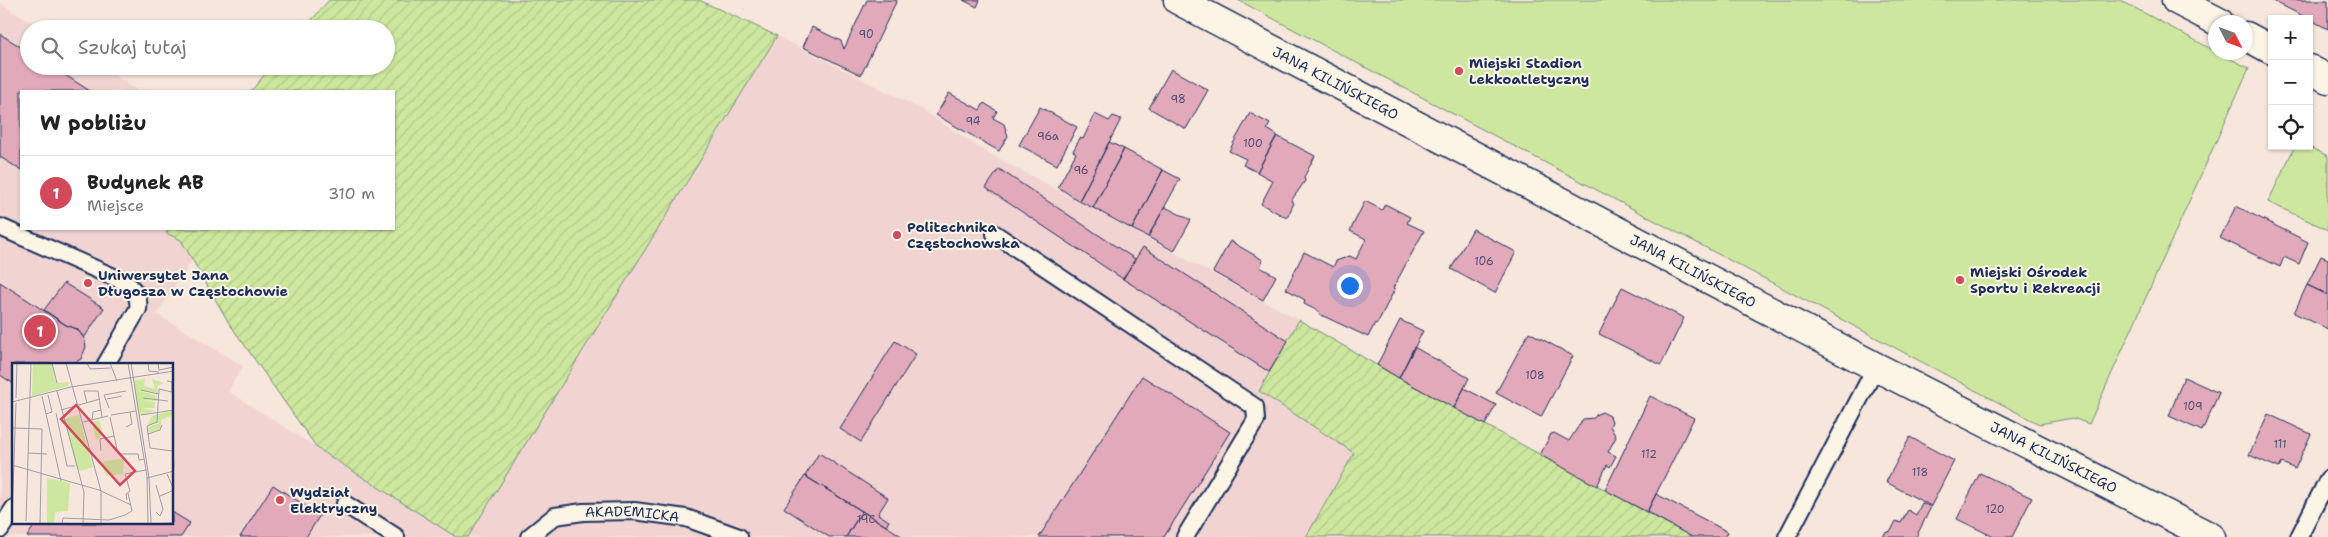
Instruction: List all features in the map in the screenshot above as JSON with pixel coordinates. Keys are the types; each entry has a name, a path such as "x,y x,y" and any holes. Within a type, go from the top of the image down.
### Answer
{"street":[{"name":"JANA KILIŃSKIEGO","path":"1178,0 1876,367 2211,537"},
{"path":"2176,0 2208,16"},
{"path":"2253,40 2268,48"},
{"path":"2313,71 2328,79"}],"lane":[{"path":"0,227 124,282 134,290 138,299 138,308 107,363"},
{"path":"994,234 1255,406 1256,420 1185,537"},
{"path":"1787,537 1876,367"},
{"path":"2299,537 2328,479"},
{"path":"345,504 396,537"},
{"name":"AKADEMICKA","path":"529,537 555,516 583,512 634,510 686,518 739,537"},
{"path":"0,530 12,511"}],"shaded area":[{"path":"0,3 27,20 20,20 20,75 114,75 137,90 20,90 20,230 168,230 166,233 181,240 193,259 157,314 243,366 228,391 456,537 0,537"},
{"name":"Politechnika Częstochowska","path":"777,36 923,110 983,150 1299,320 1259,391 1355,453 1306,537 468,537"}],"green space":[{"path":"329,0 699,0 777,36 468,537 456,537 317,448 229,323 181,240 166,233 168,230 395,230 395,90 252,90 264,75 395,75 395,20 312,20"},
{"name":"Miejski Ośrodek Sportu i Rekreacji","path":"1238,0 2120,0 2208,47 2208,60 2232,60 2249,68 2089,424 2073,418 2039,424"},
{"path":"2313,149 2328,156 2328,230 2268,202 2293,150"},
{"path":"1299,320 1399,378 1692,537 1306,537 1354,453 1259,391"}],"building":[{"path":"867,0 897,0 861,75 803,47 812,27 841,41 844,49"},
{"path":"963,0 980,0 977,7"},
{"path":"2271,0 2328,0 2328,29 2313,21 2313,15 2301,15"},
{"path":"0,34 20,46 20,75 65,75 88,90 20,90 20,169 0,157"},
{"path":"1171,69 1208,90 1186,129 1149,108"},
{"path":"949,93 980,110 984,103 997,111 993,118 1004,124 1008,136 999,151 936,115"},
{"path":"1040,107 1077,127 1057,165 1019,145"},
{"path":"1250,113 1270,124 1267,129 1277,135 1257,172 1243,165 1246,159 1229,151"},
{"path":"1095,114 1109,121 1113,116 1121,119 1079,201 1058,187 1076,153 1073,151 1080,138 1083,139"},
{"path":"1277,136 1315,156 1304,177 1305,181 1291,201 1294,203 1287,218 1261,204 1273,181 1257,172"},
{"path":"1109,142 1124,149 1093,208 1079,201"},
{"path":"1124,149 1163,170 1132,229 1093,208"},
{"path":"999,169 1135,259 1123,279 986,188"},
{"path":"1163,170 1180,179 1148,237 1132,229"},
{"path":"1365,201 1382,210 1385,204 1410,217 1407,223 1424,231 1393,288 1395,289 1377,324 1375,323 1368,337 1319,314 1320,312 1304,304 1305,300 1286,289 1304,252 1333,267 1336,261 1350,256 1356,259 1366,239 1350,231"},
{"path":"2236,206 2308,242 2299,264 2284,257 2280,267 2220,238"},
{"path":"1165,207 1191,220 1174,251 1148,237"},
{"path":"1473,229 1516,252 1495,293 1451,269"},
{"path":"1230,241 1263,260 1260,267 1276,276 1263,300 1213,272"},
{"path":"1143,247 1288,341 1269,372 1123,279"},
{"path":"2321,256 2328,259 2328,295 2307,285"},
{"path":"0,282 66,325 77,329 84,338 86,347 81,359 74,363 12,363 12,383 0,375"},
{"path":"64,283 104,308 84,338 77,329 66,325 44,310"},
{"path":"2307,285 2328,295 2328,329 2294,313"},
{"path":"1622,287 1684,318 1661,365 1599,334"},
{"path":"1400,320 1423,331 1399,378 1377,365"},
{"path":"1529,332 1573,356 1541,417 1496,393"},
{"path":"895,341 916,354 861,442 840,429"},
{"path":"1414,347 1469,378 1454,408 1399,378"},
{"path":"1142,376 1230,432 1164,537 1039,537"},
{"path":"2184,377 2219,393 2202,431 2169,416"},
{"path":"1464,388 1496,405 1485,425 1454,408"},
{"path":"1650,396 1694,418 1647,512 1605,490"},
{"path":"1602,412 1610,416 1612,422 1610,426 1616,437 1608,452 1616,456 1610,467 1607,465 1597,486 1540,455 1551,434 1554,433 1569,441 1583,419 1594,418"},
{"path":"2268,414 2311,434 2295,469 2282,463 2279,468 2249,455"},
{"path":"1910,437 1954,461 1931,506 1886,482"},
{"path":"819,453 888,498 878,514 889,521 886,526 805,476"},
{"path":"1980,473 2032,498 2012,537 1994,537 1957,519"},
{"path":"805,476 862,511 846,537 829,537 784,508"},
{"name":"Wydział Elektryczny","path":"273,485 320,515 306,537 240,537"},
{"path":"1656,494 1728,532 1725,537 1692,537 1647,512"},
{"path":"1922,503 1931,507 1916,537 1883,537 1885,533 1891,531 1896,521 1901,523 1908,510 1916,515"},
{"path":"862,511 891,529 903,537 846,537"},
{"path":"174,513 190,523 181,537 27,537 35,524 174,524"}],"place":[{"name":"Miejski Stadion Lekkoatletyczny","path":"1459,71"},
{"name":"Politechnika Częstochowska","path":"897,235"},
{"name":"Miejski Ośrodek Sportu i Rekreacji","path":"1960,280"},
{"name":"Uniwersytet Jana Długosza w Częstochowie","path":"88,283"},
{"name":"Budynek AB","path":"40,331"},
{"name":"Wydział Elektryczny","path":"280,500"}]}
